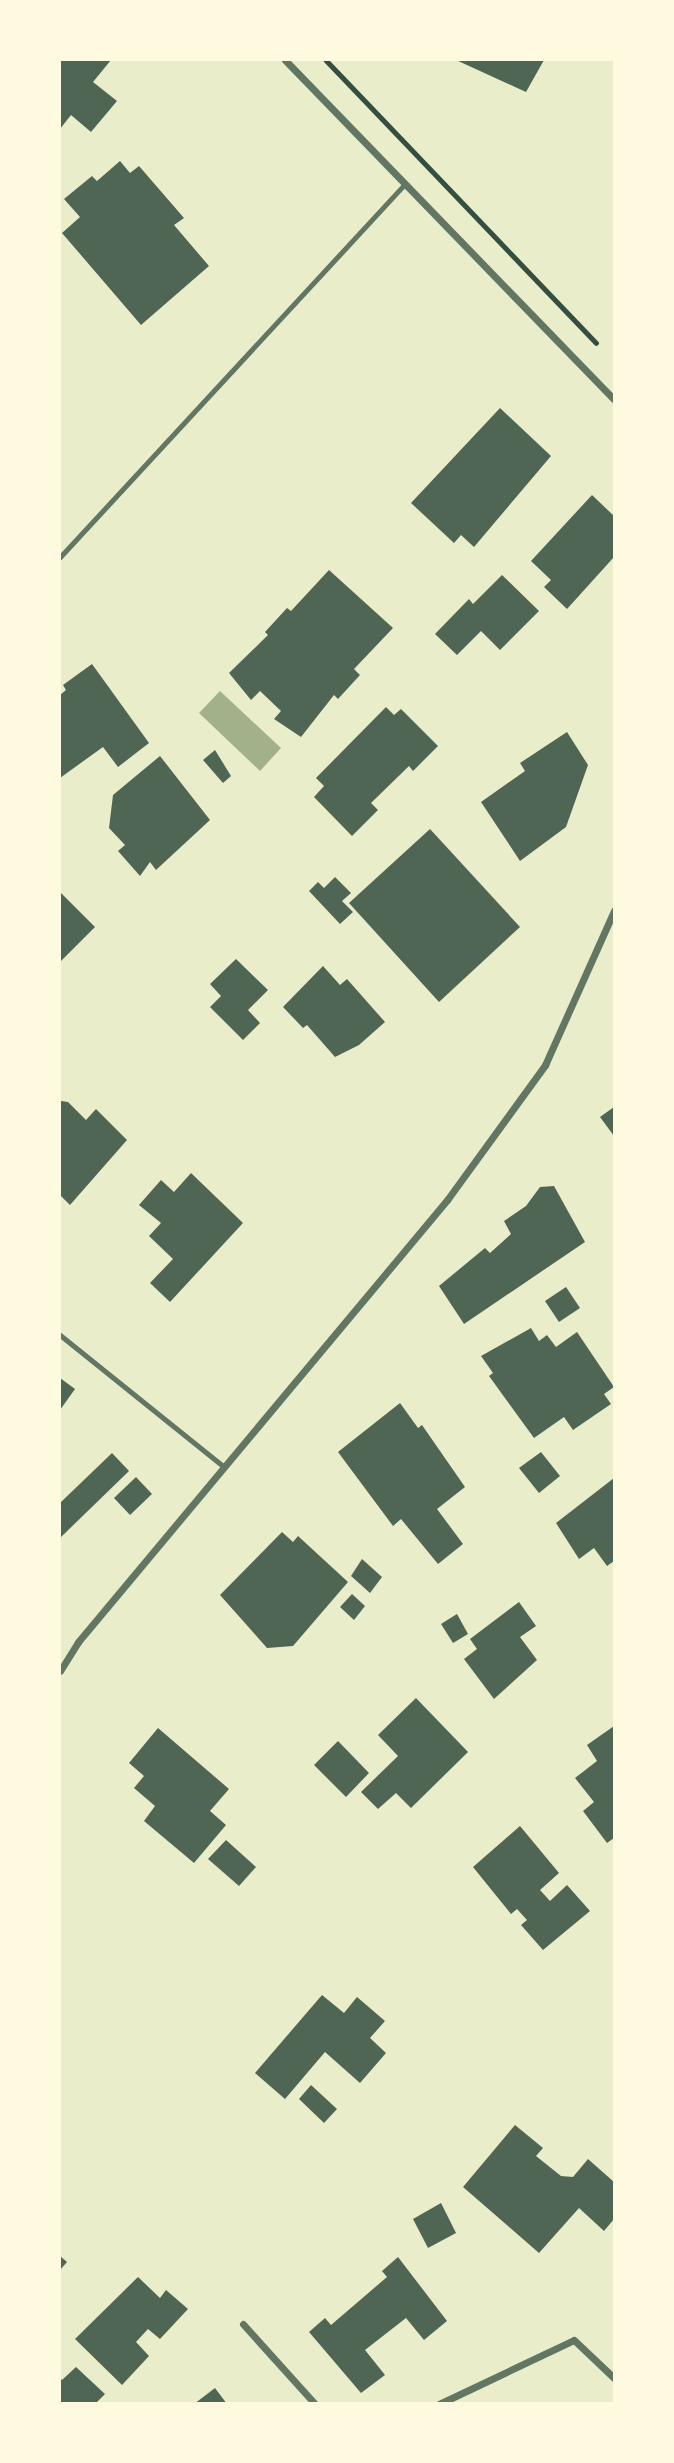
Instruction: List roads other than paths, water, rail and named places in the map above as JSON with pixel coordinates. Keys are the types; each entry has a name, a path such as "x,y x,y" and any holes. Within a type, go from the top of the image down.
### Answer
{"street":[{"path":"285,60 403,186 614,400"},
{"path":"60,1671 224,1467 447,1200 545,1065 614,913"},
{"path":"243,2324 315,2403"},
{"path":"439,2403 573,2340 614,2378"}],"lane":[{"path":"60,556 403,186"},
{"path":"60,1335 224,1467"}]}
